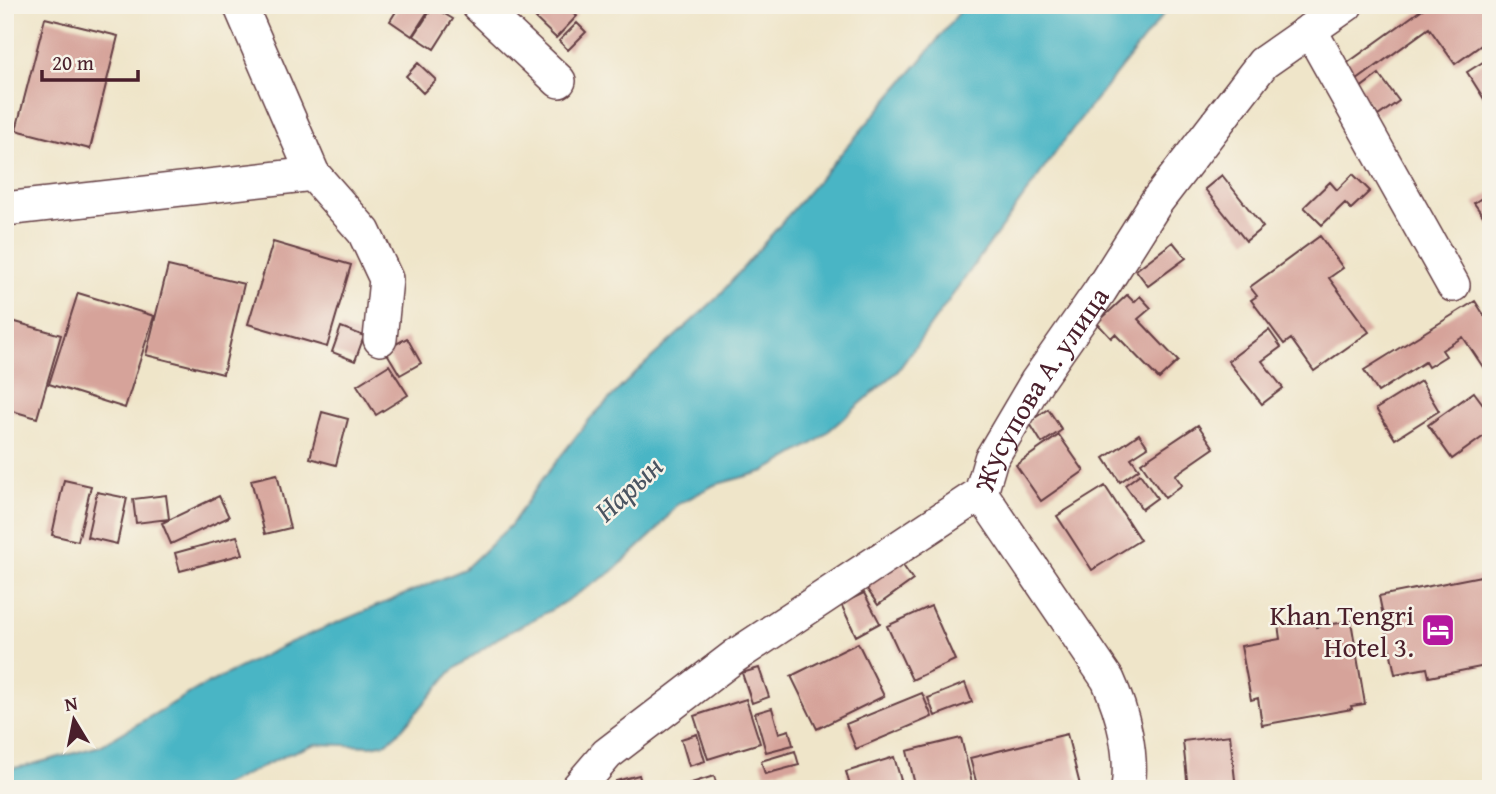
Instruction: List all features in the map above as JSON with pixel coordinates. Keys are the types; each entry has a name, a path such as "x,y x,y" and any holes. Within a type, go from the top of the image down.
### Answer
{"street":[{"path":"240,5 313,174 364,232 386,279 380,339"},
{"path":"478,5 559,80"},
{"name":"Жусупова А. улица","path":"577,789 607,754 735,656 981,493 991,459 1037,380 1100,291 1157,201 1263,63 1346,5"},
{"path":"1310,30 1453,285"},
{"path":"5,209 313,174"},
{"path":"981,493 1108,680 1117,700 1124,729 1130,773 1128,789"}],"water":[{"name":"Нарын","path":"965,5 1171,5 1074,127 897,372 817,441 765,471 714,485 677,505 656,531 612,572 555,608 498,638 451,672 387,743 371,746 316,744 288,754 216,789 5,789 5,769 100,746 199,688 289,643 465,569 511,525 541,481 589,420 636,372 718,297 918,64"}],"building":[{"path":"400,5 432,5 412,36 390,21"},
{"path":"522,5 545,5 535,17"},
{"path":"549,5 564,5 577,16 556,38 536,19"},
{"path":"1428,5 1486,5 1491,12 1491,38 1455,64 1429,28 1357,80 1346,64"},
{"path":"433,7 453,19 434,49 414,36"},
{"path":"45,18 118,36 90,149 16,130"},
{"path":"577,23 586,32 568,50 559,41"},
{"path":"1491,57 1491,110 1467,72"},
{"path":"418,63 436,80 423,93 406,76"},
{"path":"1379,74 1399,101 1378,116 1359,89"},
{"path":"1353,174 1370,191 1351,209 1345,203 1322,225 1304,207 1330,182 1337,190"},
{"path":"1222,175 1263,227 1246,241 1205,189"},
{"path":"1491,192 1491,227 1474,203"},
{"path":"1320,236 1343,268 1329,278 1369,332 1314,371 1291,339 1284,344 1251,300 1257,296 1250,287"},
{"path":"273,242 351,265 327,347 248,324"},
{"path":"1173,242 1186,258 1148,286 1136,270"},
{"path":"168,266 244,284 223,374 146,355"},
{"path":"78,293 154,316 125,408 49,384"},
{"path":"1127,295 1134,302 1140,296 1151,308 1138,319 1178,361 1159,379 1115,334 1111,338 1097,323"},
{"path":"1475,301 1491,326 1491,379 1463,337 1442,350 1446,356 1428,367 1425,362 1378,392 1364,370"},
{"path":"5,319 61,335 37,418 5,409"},
{"path":"341,327 364,336 355,361 332,352"},
{"path":"1269,330 1281,347 1262,361 1283,388 1262,404 1228,361"},
{"path":"407,338 421,363 400,375 385,350"},
{"path":"389,365 408,395 376,415 357,385"},
{"path":"1421,381 1439,411 1395,439 1376,409"},
{"path":"1474,392 1491,415 1491,431 1452,459 1428,425"},
{"path":"1048,409 1062,430 1042,443 1029,422"},
{"path":"322,412 348,419 336,465 310,458"},
{"path":"1198,425 1214,448 1175,475 1182,485 1165,498 1141,463"},
{"path":"1139,434 1148,447 1131,458 1139,469 1120,482 1104,458"},
{"path":"1059,435 1084,471 1041,501 1016,465"},
{"path":"277,474 290,528 265,534 251,480"},
{"path":"1140,474 1157,498 1142,509 1125,485"},
{"path":"64,480 91,486 78,541 52,535"},
{"path":"1105,486 1140,540 1092,570 1057,516"},
{"path":"97,492 127,498 117,544 87,537"},
{"path":"166,495 169,519 136,523 133,499"},
{"path":"219,496 229,517 171,544 162,523"},
{"path":"237,536 243,554 180,571 175,553"},
{"path":"900,561 913,580 878,605 865,586"},
{"name":"Khan Tengri Hotel 3.","path":"1491,574 1491,665 1429,677 1427,668 1395,674 1379,596"},
{"path":"864,593 880,623 856,636 841,604"},
{"path":"931,606 955,660 912,680 887,626"},
{"path":"1314,618 1316,627 1351,621 1365,704 1351,706 1352,709 1262,725 1258,698 1251,700 1241,646 1280,639 1278,624"},
{"path":"858,643 884,696 817,729 791,676"},
{"path":"759,668 769,697 752,703 742,673"},
{"path":"965,683 972,702 935,716 928,698"},
{"path":"922,693 932,717 856,749 846,724"},
{"path":"746,699 760,743 708,759 694,716"},
{"path":"772,708 779,733 789,730 793,745 766,752 755,713"},
{"path":"697,734 705,761 689,766 681,739"},
{"path":"1067,734 1081,789 978,789 970,758"},
{"path":"1230,735 1236,789 1188,789 1183,741"},
{"path":"961,738 972,783 946,789 916,789 907,751"},
{"path":"795,751 799,765 765,774 761,761"},
{"path":"894,757 903,787 851,789 846,772"},
{"path":"639,775 643,789 618,789 616,781"},
{"path":"714,776 718,789 675,789 675,788"}],"place":[{"name":"Khan Tengri Hotel 3.","path":"1438,630"}]}
